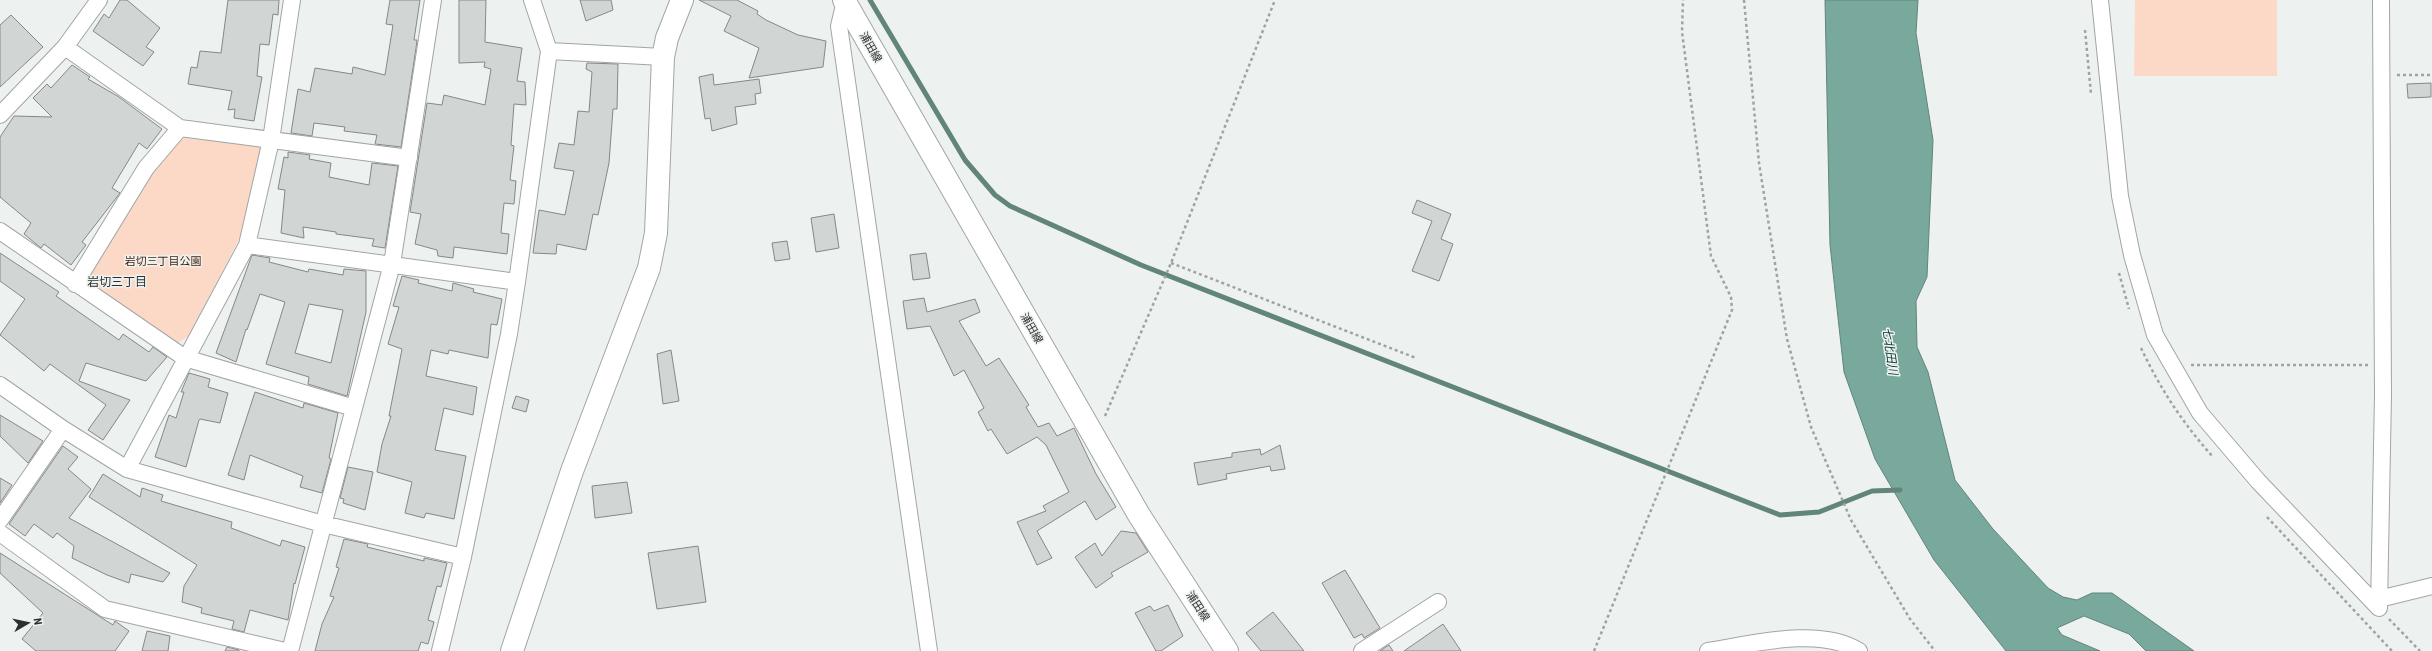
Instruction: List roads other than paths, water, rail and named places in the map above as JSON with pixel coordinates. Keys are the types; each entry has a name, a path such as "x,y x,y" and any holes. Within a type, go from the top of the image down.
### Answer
{"street":[{"path":"0,115 65,47 99,0"},
{"path":"127,469 247,244 271,140 292,0"},
{"path":"290,651 392,264 433,0"},
{"path":"440,651 463,557 509,334 517,282 549,51 532,0"},
{"path":"517,645 572,471 648,268 656,233 663,57 667,38 682,0"},
{"path":"845,0 839,26 929,651"},
{"name":"浦田線","path":"845,0 1095,440 1222,650"},
{"path":"2100,0 2120,196 2132,255 2155,334 2200,413 2258,481 2379,604"},
{"path":"2379,604 2382,365 2381,0"},
{"path":"65,47 180,128 409,158"},
{"path":"549,51 663,57"},
{"path":"75,284 146,168 180,128"},
{"path":"0,231 75,284 185,358 354,408"},
{"path":"247,244 517,282"},
{"path":"0,385 63,429 127,469 324,524 463,557"},
{"path":"0,520 63,429"},
{"path":"0,533 105,609 285,651"},
{"path":"2379,604 2432,586"},
{"path":"1362,651 1438,602"},
{"path":"1708,651 1795,645 1833,639 1859,651"}],"water":[{"name":"七北田川","path":"1825,0 1918,0 1916,33 1933,140 1927,277 1916,301 1917,347 1928,372 1955,480 1993,529 2048,588 2063,597 2077,600 2092,593 2112,593 2194,651 2146,651 2129,634 2084,616 2057,628 2062,635 2100,651 2006,651 1934,560 1875,459 1844,372 1830,245"}],"waterway":[{"path":"870,0 965,160 995,195 1010,206 1141,265 1780,515 1819,512 1872,491 1900,490"}],"district":[{"name":"岩切三丁目","path":"117,282"}],"park label":[{"name":"岩切三丁目公園","path":"163,261"}]}
